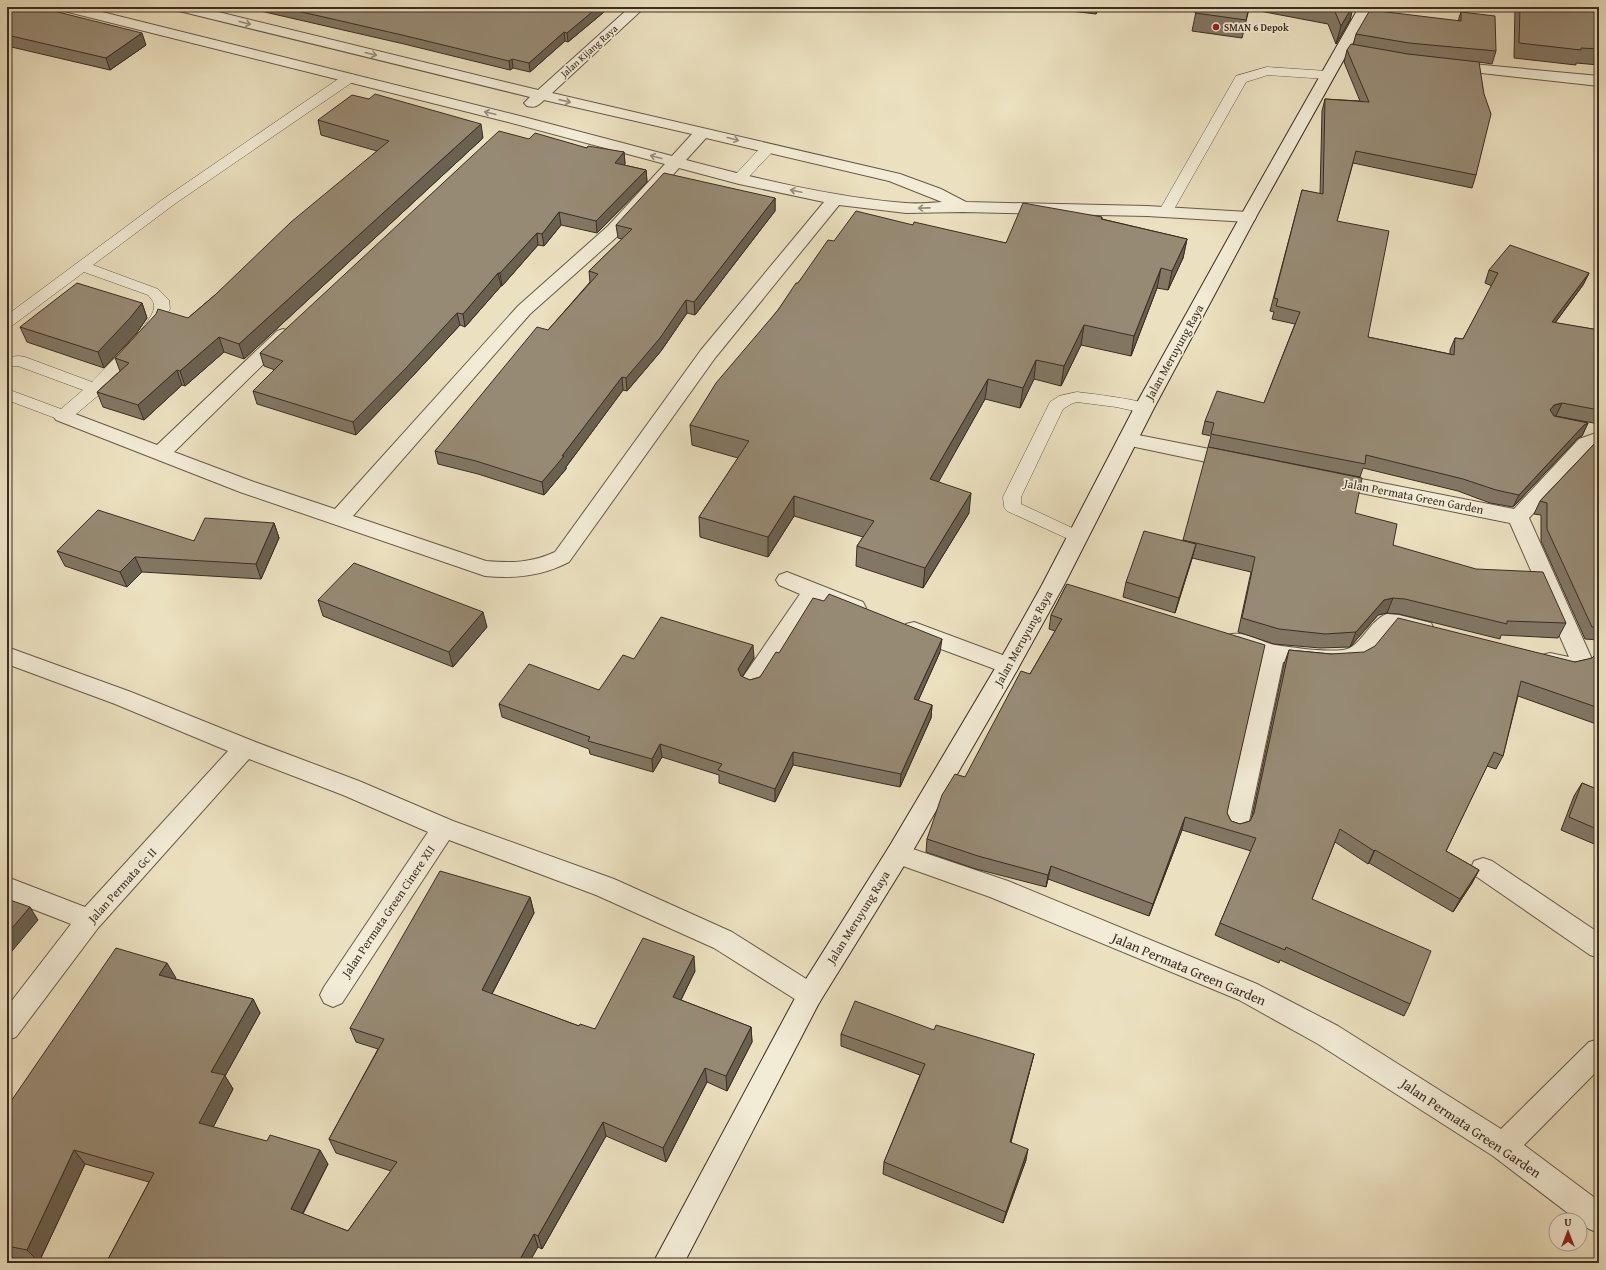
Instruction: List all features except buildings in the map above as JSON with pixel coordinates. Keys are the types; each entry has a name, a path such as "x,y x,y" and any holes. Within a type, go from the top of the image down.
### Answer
{"street":[{"path":"64,7 514,119 739,179 835,199 906,208 963,207 1166,211 1248,217"},
{"path":"180,7 540,95 894,177 935,193 963,207"},
{"name":"Jalan Meruyung Raya","path":"668,1263 810,995 898,854 1008,666 1053,584 1144,408 1327,75 1350,51 1366,7"},
{"name":"Jalan Kijang Raya","path":"501,132 630,9"},
{"path":"1436,64 1599,81"},
{"path":"340,517 524,310 614,230 703,132"},
{"path":"63,416 247,487 340,517 485,568 503,570 530,569 546,566 562,557 708,354 835,199"},
{"path":"160,453 295,324"},
{"path":"1578,428 1599,432"},
{"path":"1529,656 1568,666 1576,664 1580,657 1518,517 1586,444 1599,438"},
{"path":"1128,439 1255,465"},
{"name":"Jalan Permata Green Garden","path":"1309,476 1518,517"},
{"path":"786,580 870,613"},
{"path":"1053,584 1076,592"},
{"path":"751,683 812,591"},
{"path":"892,622 1008,666"},
{"path":"1221,636 1274,653 1320,658 1343,658 1358,655 1387,622 1399,623 1445,635"},
{"path":"1236,826 1274,653"},
{"path":"7,656 123,698 245,748 351,788 444,828 605,887 716,937 810,995"},
{"name":"Jalan Permata Gc II","path":"7,1028 89,920 245,748"},
{"name":"Jalan Permata Green Cinere XII","path":"333,995 444,828"},
{"name":"Jalan Permata Green Garden","path":"898,854 999,889 1248,992 1328,1035 1503,1146 1599,1219"},
{"path":"1483,868 1599,947"},
{"path":"7,888 89,920"},
{"path":"1503,1146 1599,1051"}],"lane":[{"path":"1166,211 1241,79 1267,71 1327,75"},
{"path":"7,322 171,200 274,131 349,78"},
{"path":"739,179 768,148"},
{"path":"7,394 63,416 95,389 154,325 162,309 161,300 153,292 82,266"},
{"path":"7,362 18,361 95,389"},
{"path":"1077,537 1013,507 1012,497 1056,406 1065,400 1076,397 1116,402 1144,408"}],"place":[{"name":"SMAN 6 Depok","path":"1216,27"}]}
